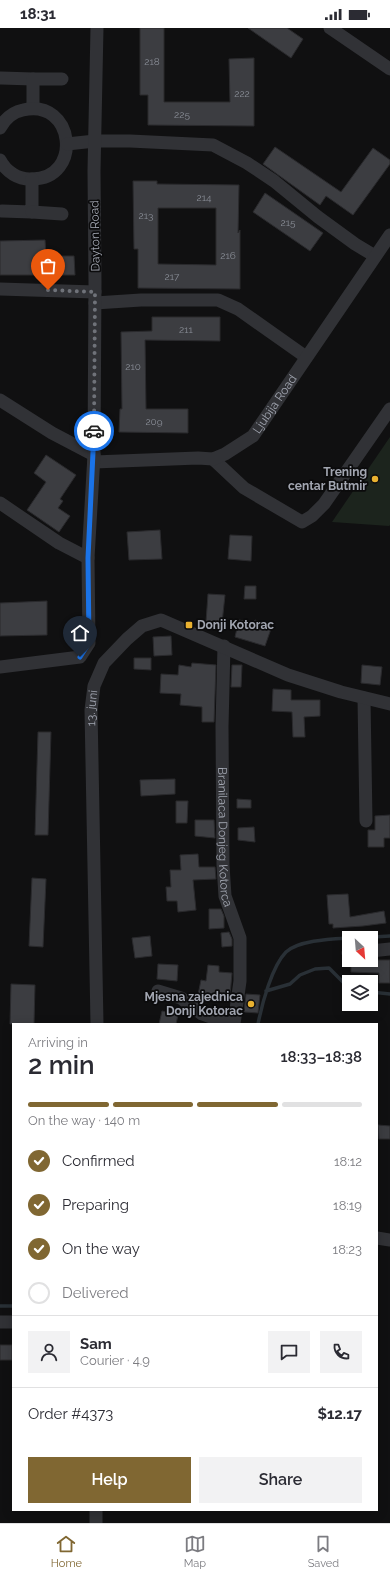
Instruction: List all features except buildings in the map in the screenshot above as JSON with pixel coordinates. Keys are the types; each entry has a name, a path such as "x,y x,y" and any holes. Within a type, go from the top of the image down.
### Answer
{"street":[{"name":"Dayton Road","path":"0,666 80,657 89,643 88,558 94,458 95,142 97,28"},
{"path":"330,28 390,69"},
{"path":"1,78 62,79"},
{"path":"33,79 33,108"},
{"path":"0,128 10,116 18,111 33,108 49,112 59,121 64,128 67,144 63,160 58,167 51,174 42,178 32,180 21,178 1,166"},
{"path":"67,144 95,142 138,142 213,145 247,163 274,181 324,221 355,244 375,256"},
{"path":"32,180 32,212"},
{"path":"2,211 62,214"},
{"name":"Ljubija Road","path":"94,458 213,459 225,454 253,436 390,235"},
{"path":"0,289 141,300 218,300 238,308 306,357"},
{"path":"0,400 94,458"},
{"path":"213,459 244,488 302,522 312,516 324,504 390,409"},
{"path":"0,503 59,544 88,558"},
{"name":"13. juni","path":"97,1023 91,710 94,686 104,663 142,626 162,620 288,675 341,692 390,704"},
{"name":"Branilaca Donjeg Kotorca","path":"224,646 222,726 223,865 225,896 240,938 240,981 234,1023"},
{"path":"364,698 366,821"},
{"path":"378,950 390,949"},
{"path":"158,991 181,998 202,1014 227,1023"},
{"path":"378,1238 390,1240"},
{"path":"0,1322 12,1322"},
{"path":"96,1511 96,1523"}],"shaded area":[{"name":"Trening centar Butmir","path":"390,437 390,525 332,522"}],"waterway":[{"path":"378,937 390,936"},
{"path":"258,1023 272,976 276,966 286,952 292,948 307,943 342,939"},
{"path":"266,991 290,984 300,975 315,969 329,968 342,981"},
{"path":"378,993 390,994"},
{"path":"0,1306 12,1306"}],"way so far":[{"path":"48,290 95,292 94,431"}],"place":[{"name":"Trening centar Butmir","path":"375,479"},
{"name":"Donji Kotorac","path":"189,625"},
{"name":"Mjesna zajednica Donji Kotorac","path":"251,1004"}],"route":[{"path":"80,657 89,643 88,558 94,431"}]}
